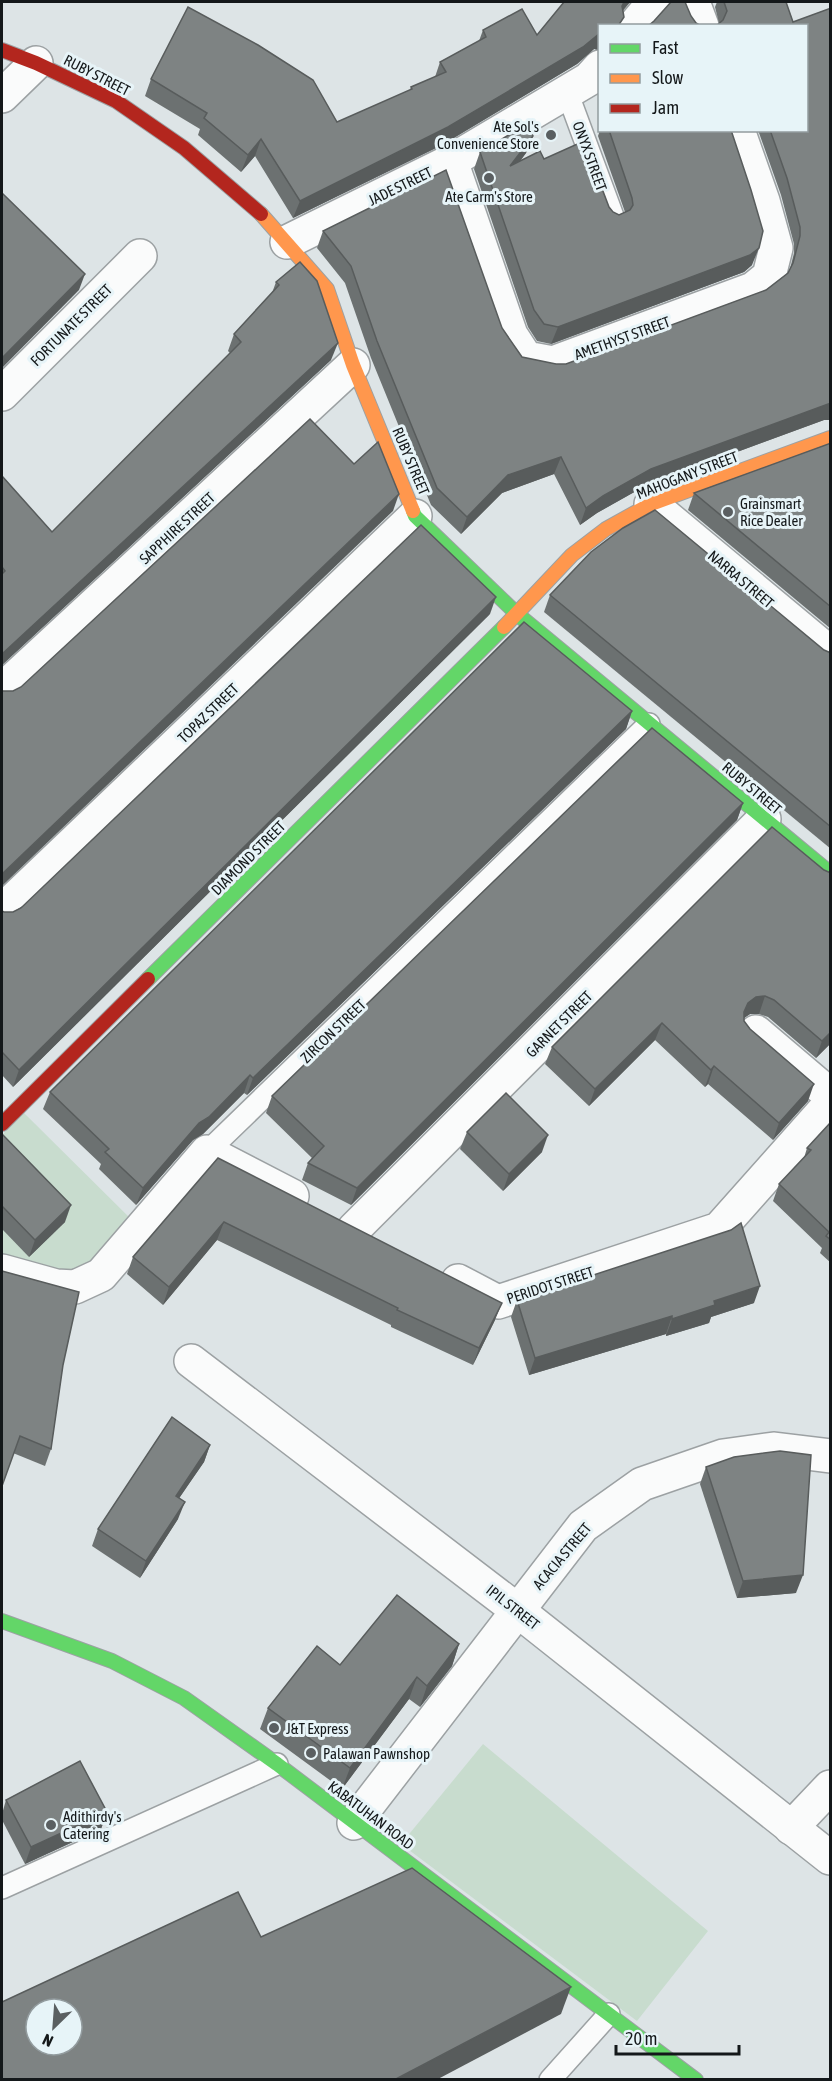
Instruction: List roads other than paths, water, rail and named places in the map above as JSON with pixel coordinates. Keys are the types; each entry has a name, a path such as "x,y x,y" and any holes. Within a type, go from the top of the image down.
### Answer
{"street":[{"path":"636,24 654,2"},
{"path":"693,2 701,24"},
{"name":"RUBY STREET","path":"2,50 36,63 116,101 184,148 256,209 327,289 353,365 415,516 517,614 831,873"},
{"path":"2,96 36,63"},
{"name":"JADE STREET","path":"287,242 450,161 589,79 598,69"},
{"name":"AMETHYST STREET","path":"450,161 511,335 526,358 553,363 753,289 769,276 776,248 763,201 739,132"},
{"name":"FORTUNATE STREET","path":"2,394 140,256"},
{"name":"SAPPHIRE STREET","path":"2,690 353,365"},
{"name":"MAHOGANY STREET","path":"517,614 572,555 606,529 651,504 831,438"},
{"name":"NARRA STREET","path":"651,504 831,653"},
{"name":"TOPAZ STREET","path":"2,911 415,516"},
{"name":"DIAMOND STREET","path":"2,1124 517,614"},
{"name":"GARNET STREET","path":"336,1220 764,819"},
{"path":"756,1032 831,1095"},
{"name":"PERIDOT STREET","path":"436,1270 498,1302 719,1229 831,1104"},
{"path":"207,1152 385,1245"},
{"name":"ZIRCON STREET","path":"2,1271 56,1286 75,1287 101,1275 207,1152"},
{"name":"IPIL STREET","path":"191,1360 517,1610 831,1858"},
{"name":"ACACIA STREET","path":"354,1823 583,1526 642,1484 723,1456 774,1449 831,1456"},
{"name":"KABATUHAN ROAD","path":"2,1621 112,1661 202,1710 696,2079"},
{"path":"791,1828 831,1787"}],"lane":[{"name":"ONYX STREET","path":"567,92 614,219"},
{"name":"ZIRCON STREET","path":"207,1152 649,724"},
{"path":"2,1888 277,1764"},
{"path":"550,2079 609,2014"}],"place":[{"name":"Ate Sol's Convenience Store","path":"551,135"},
{"name":"Ate Carm's Store","path":"489,178"},
{"name":"Grainsmart Rice Dealer","path":"728,512"},
{"name":"J&T Express","path":"274,1728"},
{"name":"Palawan Pawnshop","path":"311,1753"},
{"name":"Adithirdy's Catering","path":"51,1825"}]}
